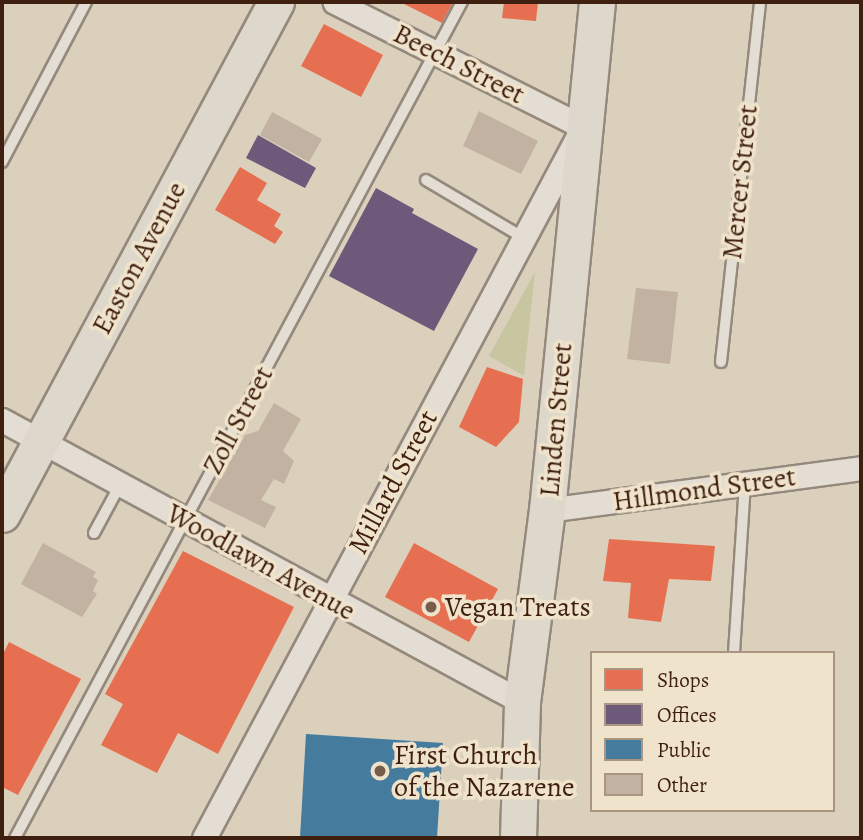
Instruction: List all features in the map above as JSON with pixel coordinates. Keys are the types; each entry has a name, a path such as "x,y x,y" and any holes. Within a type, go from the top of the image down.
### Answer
{"main road":[{"name":"Easton Avenue","path":"2,514 276,2"},
{"name":"Linden Street","path":"518,838 522,702 547,510 597,2"}],"street":[{"name":"Beech Street","path":"335,2 583,127"},
{"name":"Millard Street","path":"204,838 583,127"},
{"name":"Woodlawn Avenue","path":"2,420 330,601 522,702"},
{"name":"Hillmond Street","path":"547,510 861,468"}],"lane":[{"path":"2,162 86,2"},
{"name":"Zoll Street","path":"15,838 462,2"},
{"name":"Mercer Street","path":"721,362 760,2"},
{"path":"426,180 524,238"},
{"path":"734,651 745,483"},
{"path":"93,533 120,485"},
{"path":"737,615 743,651"}],"green space":[{"path":"535,272 524,376 489,356"}],"building: Shops":[{"path":"400,2 453,2 442,23"},
{"path":"504,2 538,2 536,21 502,18"},
{"path":"324,24 383,55 361,97 301,66"},
{"path":"240,167 267,183 257,200 281,214 274,226 283,232 275,244 215,210"},
{"path":"487,367 523,379 519,422 496,447 459,427"},
{"path":"609,539 715,546 711,581 669,579 661,622 628,618 631,583 603,581"},
{"path":"414,543 498,589 469,642 385,597"},
{"path":"183,551 294,607 218,754 178,733 157,773 101,745 123,704 105,694"},
{"path":"9,642 81,679 18,795 2,787 2,656"}],"building: Offices":[{"path":"258,135 316,168 305,188 246,158"},
{"path":"376,188 414,209 412,213 478,249 434,331 329,276"}],"building: Public":[{"name":"First Church of the Nazarene","path":"306,734 443,743 437,838 300,838"}],"building: Other":[{"path":"479,111 538,141 521,174 463,146"},
{"path":"272,112 322,139 309,162 260,135"},
{"path":"636,288 678,292 670,364 627,359"},
{"path":"274,403 301,419 283,451 294,461 284,484 274,479 261,500 276,507 265,528 208,500 245,435 258,431"},
{"path":"43,543 96,572 93,577 98,580 93,591 97,594 82,617 21,584"}],"place":[{"name":"Vegan Treats","path":"431,607"},
{"name":"First Church of the Nazarene","path":"380,771"}]}
